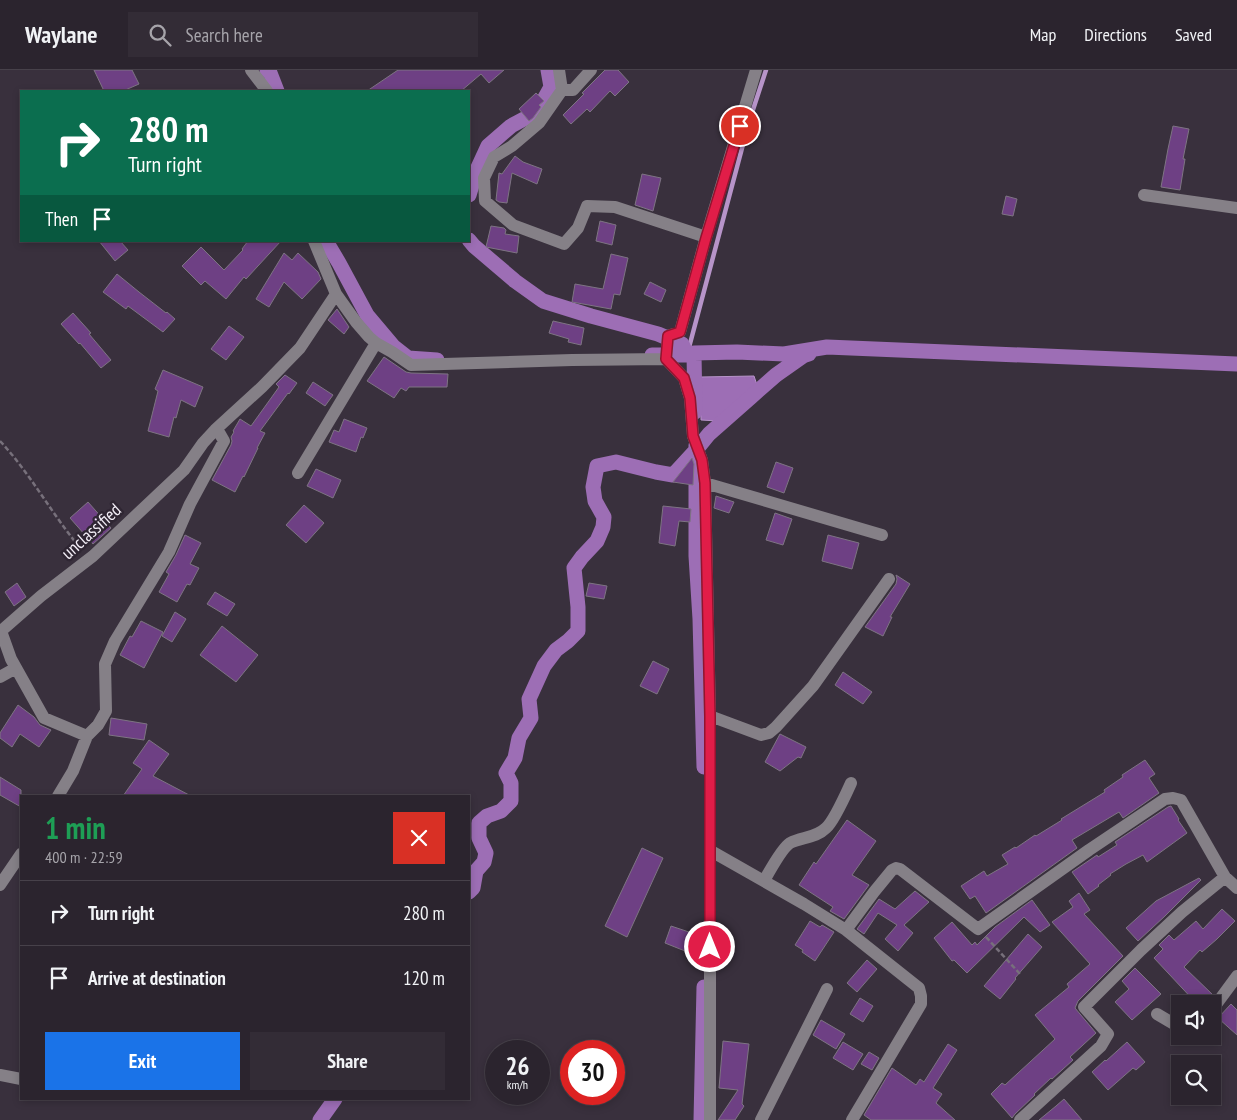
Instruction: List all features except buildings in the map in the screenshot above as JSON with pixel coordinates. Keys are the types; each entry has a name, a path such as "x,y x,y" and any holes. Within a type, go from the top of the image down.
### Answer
{"street":[{"path":"251,70 266,90"},
{"path":"559,70 562,90 539,123 512,146 494,157 484,178 485,201 513,225 564,244 578,228 587,206 614,206 706,238"},
{"path":"562,90 573,90 591,70"},
{"path":"666,359 668,336 680,332 756,70"},
{"path":"1144,196 1237,208"},
{"path":"314,242 336,294 356,322 376,343 411,365 666,359 684,378 690,398 693,436 702,460 705,483 710,716 710,1120"},
{"name":"unclassified","path":"87,736 44,718 11,659 1,631 41,596 89,559 184,470 203,443 215,430 262,387 300,348 336,294"},
{"path":"298,473 376,343"},
{"path":"59,795 73,771 87,736 98,725 106,711 105,664 116,641 169,552 190,504 224,441 215,430"},
{"path":"705,483 882,535"},
{"path":"710,716 761,734 768,733 776,728 813,686 889,579"},
{"path":"0,677 16,668"},
{"path":"764,881 785,846 791,842 813,836 827,828 851,784"},
{"path":"846,930 874,892 892,870 896,868 900,869 978,929 1089,850 1165,799 1173,798 1181,800 1225,877 1237,888"},
{"path":"710,851 846,930 919,988 921,1004 852,1120"},
{"path":"0,885 20,855"},
{"path":"1020,1120 1101,1046 1108,1034 1084,1007 1182,912 1225,877"},
{"path":"1221,998 1237,976"},
{"path":"761,1120 827,989"},
{"path":"1157,1014 1171,1022"},
{"path":"0,1075 20,1079"}],"path":[{"path":"0,440 89,559"},
{"path":"978,929 1021,975"}],"shaded area":[{"path":"754,376 757,385 718,421 701,420 700,377"}],"waterway":[{"path":"267,70 277,90"},
{"path":"470,192 476,172 488,146 511,126 537,112 551,87 548,70"},
{"path":"687,355 749,122 766,70"},
{"path":"470,241 515,281 543,301 658,334 682,344 687,355"},
{"path":"327,242 367,315 394,347 408,358 437,360"},
{"path":"652,355 737,352 784,354 827,347 1237,364"},
{"path":"694,353 695,412"},
{"path":"470,891 473,888 476,871 484,862 486,853 479,838 479,823 487,816 501,811 511,801 511,783 506,773 515,758 519,738 531,718 529,699 544,666 556,650 578,631 578,607 574,568 597,541 603,527 604,517 595,501 593,487 597,466 616,462 673,475 709,434 776,375 803,356 809,354"},
{"path":"696,445 696,556 700,619 704,767"},
{"path":"701,1120 704,987"},
{"path":"320,1120 334,1100"}],"route":[{"path":"710,947 710,716 705,483 702,460 693,436 690,398 684,378 666,359 668,336 680,332 740,126"}]}
